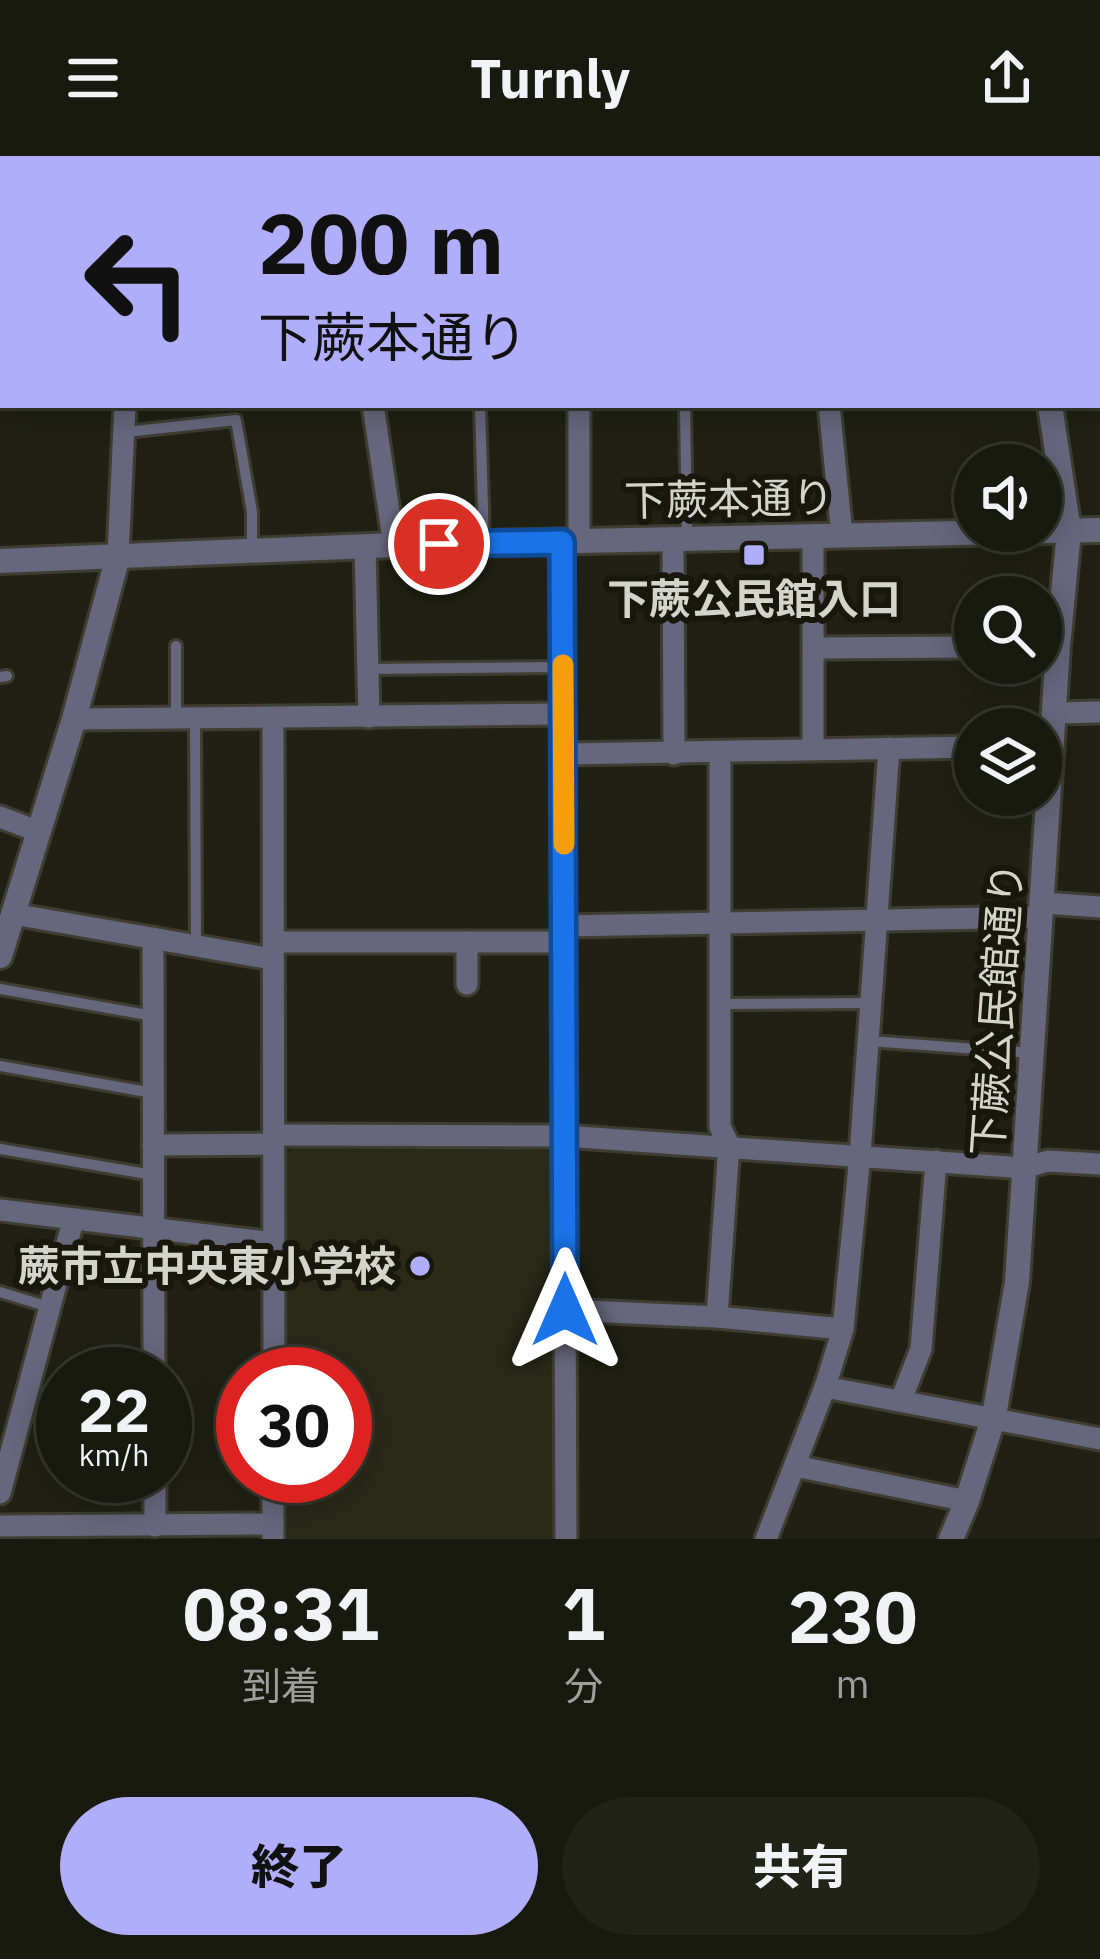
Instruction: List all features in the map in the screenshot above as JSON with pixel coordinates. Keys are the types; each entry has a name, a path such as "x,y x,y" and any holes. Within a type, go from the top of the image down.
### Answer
{"street":[{"path":"0,956 74,719 118,556 125,408"},
{"path":"373,408 394,545"},
{"path":"566,1539 563,668 579,408"},
{"path":"829,408 842,536"},
{"name":"下蕨公民館通り","path":"1056,408 1069,531 1061,576"},
{"name":"下蕨本通り","path":"0,561 394,545 1100,530"},
{"path":"813,536 813,749"},
{"path":"674,754 680,540"},
{"path":"365,547 369,717"},
{"path":"814,648 954,646"},
{"path":"1062,712 1100,712"},
{"path":"74,719 563,714"},
{"path":"272,718 274,1347"},
{"path":"564,754 954,747"},
{"path":"766,1539 843,1329 889,748"},
{"path":"717,1317 729,1145 720,1127 720,754"},
{"name":"下蕨公民館通り","path":"951,1539 994,1417 1017,1282 1045,816"},
{"path":"0,817 37,831"},
{"path":"13,914 196,946 273,950 1100,907"},
{"path":"153,938 154,1347"},
{"path":"467,942 467,984"},
{"path":"153,1145 565,1136 1024,1168 1048,1161 1100,1164"},
{"path":"902,1400 921,1349 936,1161"},
{"path":"0,1210 274,1243"},
{"path":"0,1493 73,1221"},
{"path":"565,1310 843,1329"},
{"path":"825,1387 1100,1439"},
{"path":"795,1466 968,1501"},
{"path":"155,1503 155,1526"},
{"path":"0,1526 273,1532"}],"lane":[{"path":"218,408 220,420"},
{"path":"480,408 484,544"},
{"path":"680,540 685,408"},
{"path":"126,432 236,420 252,512 252,551"},
{"path":"176,646 186,718 196,946"},
{"path":"368,669 563,668"},
{"path":"0,989 153,1016"},
{"path":"722,1004 871,1003"},
{"path":"869,1041 1032,1053"},
{"path":"0,1066 153,1094"},
{"path":"0,1149 153,1175"},
{"path":"0,1292 49,1307"}],"shaded area":[{"name":"蕨市立中央東小学校","path":"293,1147 546,1147 555,1158 555,1539 287,1539 287,1503 372,1503 372,1347 287,1347 285,1155"}],"slow traffic":[{"path":"563,665 564,844"}],"place":[{"name":"下蕨公民館入口","path":"754,555"},
{"name":"蕨市立中央東小学校","path":"420,1266"}],"route":[{"path":"439,544 562,542 565,1310"}]}
